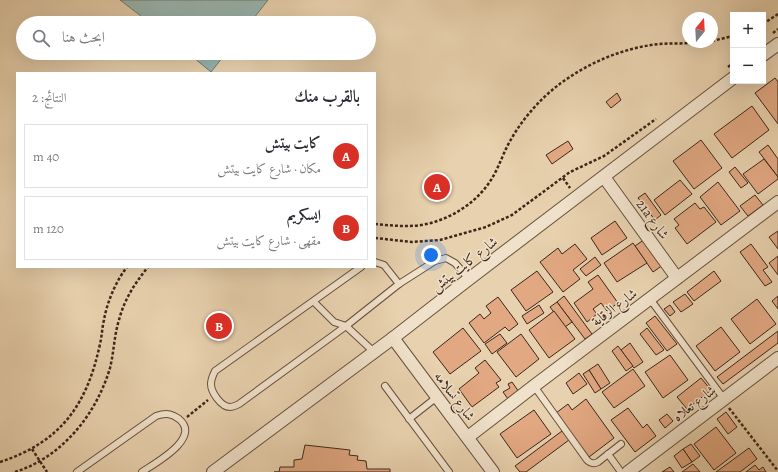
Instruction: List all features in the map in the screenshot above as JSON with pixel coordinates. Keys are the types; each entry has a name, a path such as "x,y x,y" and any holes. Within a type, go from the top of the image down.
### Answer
{"street":[{"path":"766,53 778,44"},
{"name":"شارع كايت بيتش","path":"213,472 394,338 468,279 604,177 730,73"},
{"name":"21a شارع","path":"604,177 677,278"},
{"name":"شارع الرقاية","path":"468,437 778,202"},
{"name":"شارع تسلامه","path":"394,338 494,472"},
{"name":"شارع تعلاه","path":"628,472 778,358"}],"lane":[{"path":"360,268 314,302 215,371 210,385 214,394 224,406 231,408 239,404 346,326 399,284 435,261 446,258 455,262 468,279"},
{"path":"376,262 384,265 399,284"},
{"path":"650,299 724,400"},
{"path":"314,302 334,322 346,326 374,352"},
{"path":"385,386 449,472"},
{"path":"534,386 590,463 594,464 621,444"},
{"path":"409,419 437,397"},
{"path":"77,472 156,416 165,413 174,415 182,421 185,430 184,439 178,446 142,472"},
{"path":"608,454 621,472"}],"path":[{"path":"766,22 778,14"},
{"path":"718,40 730,37"},
{"path":"376,224 406,226 425,224 444,219 460,210 475,198 488,184 498,168 505,150 516,132 529,114 560,84 584,68 617,54 659,44 682,43"},
{"path":"376,238 412,242 440,240 486,227 512,215 570,172 604,156 657,119"},
{"path":"0,462 16,457 32,449 50,436 61,426 80,403 90,383 101,342 104,318 111,295 126,268"},
{"path":"15,472 40,461 59,448 77,431 91,411 102,390 110,367 119,320 127,298 139,278 147,268"},
{"path":"182,421 214,394"},
{"path":"724,400 778,471"},
{"path":"32,449 47,472"}],"water":[{"path":"120,0 268,0 255,16 141,16"},
{"path":"196,60 220,60 211,72"}],"building":[{"path":"775,78 778,82 778,124 755,93"},
{"path":"617,93 621,100 611,108 606,102"},
{"path":"752,106 769,130 732,158 714,134"},
{"path":"701,140 722,168 694,189 673,161"},
{"path":"568,141 573,149 552,164 546,155"},
{"path":"768,145 778,159 778,177 759,152"},
{"path":"764,159 778,179 758,194 743,174"},
{"path":"735,167 748,183 741,188 729,172"},
{"path":"680,180 692,194 665,215 654,200"},
{"path":"718,182 740,211 721,225 700,197"},
{"path":"645,193 661,215 655,220 638,198"},
{"path":"755,195 763,205 748,216 740,206"},
{"path":"695,203 700,209 704,207 716,222 687,244 675,228 679,225 674,219"},
{"path":"615,221 627,238 602,255 591,238"},
{"path":"778,231 778,249 769,237"},
{"path":"645,239 663,265 653,272 635,246"},
{"path":"633,243 647,263 617,282 604,263"},
{"path":"575,244 587,259 573,270 580,279 563,292 540,262 558,248 562,254"},
{"path":"751,244 768,267 763,270 772,282 765,286 740,252"},
{"path":"778,256 778,275 769,263"},
{"path":"595,257 601,265 586,276 580,269"},
{"path":"537,271 553,292 526,311 511,290"},
{"path":"714,271 721,281 694,301 687,292"},
{"path":"598,275 618,303 607,311 601,303 593,309 597,314 587,322 574,303 593,289 588,282"},
{"path":"685,294 693,304 681,312 673,302"},
{"path":"564,296 592,334 585,339 557,302"},
{"path":"778,296 778,309 772,301"},
{"path":"498,297 518,324 509,331 505,327 484,343 469,323 480,314 484,319 491,313 486,306"},
{"path":"757,299 776,324 750,344 731,319"},
{"path":"557,302 572,322 565,327 550,307"},
{"path":"539,305 544,313 527,324 522,316"},
{"path":"670,305 675,312 670,316 664,309"},
{"path":"554,311 575,339 549,358 529,330"},
{"path":"655,316 677,344 667,351 646,323"},
{"path":"721,327 740,352 715,371 696,346"},
{"path":"463,328 481,351 450,374 433,352"},
{"path":"647,328 664,350 656,355 640,334"},
{"path":"778,331 778,343 723,384 717,377"},
{"path":"500,334 507,343 492,354 485,344"},
{"path":"521,334 539,359 516,377 497,352"},
{"path":"630,343 643,362 634,368 621,350"},
{"path":"618,346 633,366 626,371 612,351"},
{"path":"670,355 688,380 663,398 645,372"},
{"path":"485,360 501,380 496,383 499,387 472,407 459,389 479,373 475,368"},
{"path":"598,364 610,383 601,389 589,370"},
{"path":"633,369 645,386 614,408 602,392"},
{"path":"589,370 601,389 595,393 583,374"},
{"path":"579,373 587,384 573,394 566,383"},
{"path":"701,378 711,390 687,409 677,397"},
{"path":"512,382 519,392 508,399 503,392 510,388 508,384"},
{"path":"586,399 614,438 589,457 556,413 568,404 572,410"},
{"path":"628,408 643,428 647,424 656,436 635,452 611,420"},
{"path":"534,410 551,434 517,458 500,434"},
{"path":"726,412 737,427 728,434 717,419"},
{"path":"667,414 673,421 665,428 659,420"},
{"path":"716,427 736,453 714,470 694,444"},
{"path":"562,431 569,440 526,472 520,472 515,466"},
{"path":"691,444 700,456 692,462 683,449"},
{"path":"305,445 350,450 349,455 358,456 357,460 366,461 367,469 390,469 390,472 279,472 280,467 294,467 294,460 302,459"},
{"path":"749,448 757,459 740,472 716,472"},
{"path":"683,449 692,462 682,468 674,456"},
{"path":"693,464 700,472 682,472"},
{"path":"755,465 759,470 763,467 766,472 746,472"},
{"path":"670,467 674,472 662,472"}],"place":[{"name":"كايت بيتش","path":"437,187"},
{"name":"ايسكريم","path":"219,326"}]}
